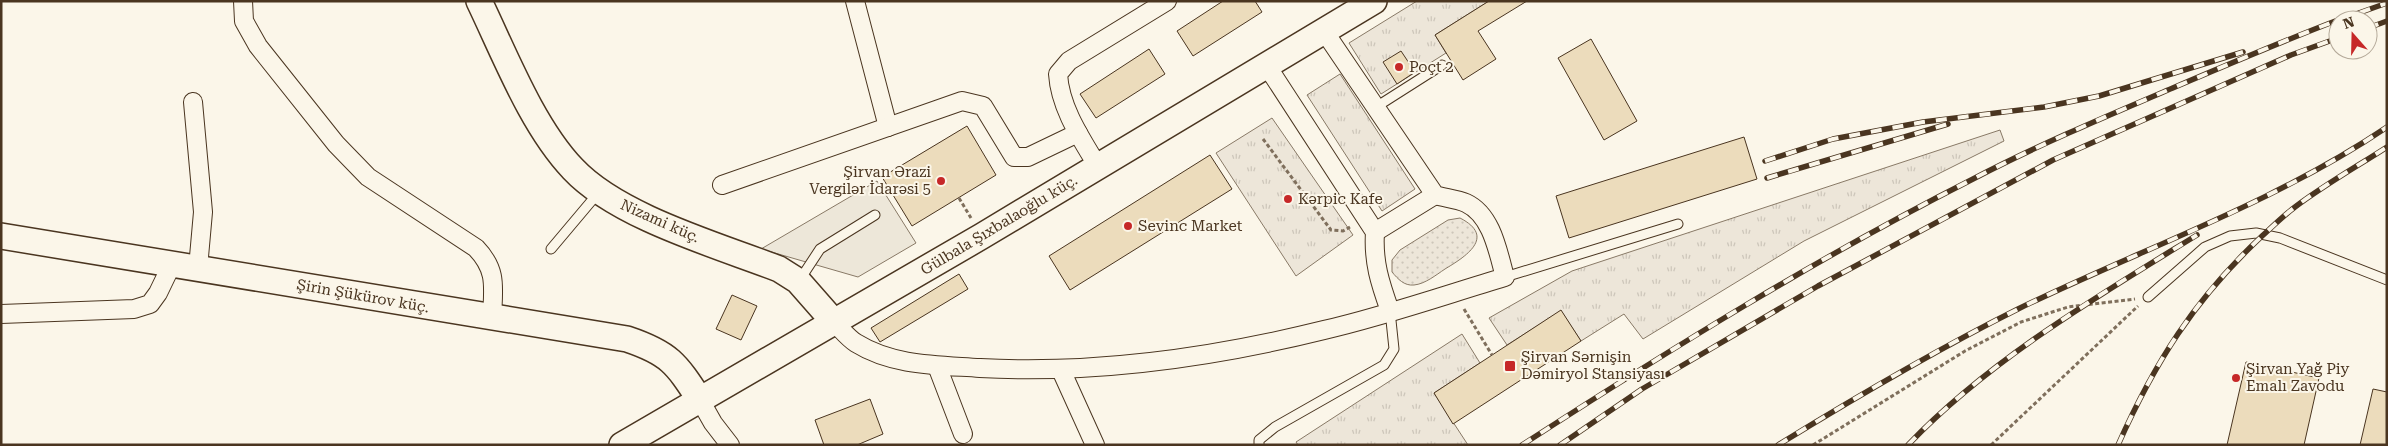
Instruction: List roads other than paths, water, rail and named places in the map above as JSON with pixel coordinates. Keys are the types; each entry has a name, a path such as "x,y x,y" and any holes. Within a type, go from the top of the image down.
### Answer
{"main road":[{"name":"Nizami küç.","path":"479,1 534,114 552,144 573,170 599,192 641,216 779,270 798,281 834,322"},
{"name":"Gülbala Şıxbalaoğlu küç.","path":"622,445 834,322 1374,1"},
{"name":"Şirin Şükürov küç.","path":"1,236 627,339 650,347 668,357 682,372 700,400"}],"street":[{"path":"243,1 244,21 258,46 336,144 368,177 476,248 488,261 494,278 492,318"},
{"path":"855,1 888,127"},
{"path":"1097,165 1078,132 1059,91 1058,74 1069,61 1167,1"},
{"path":"1324,31 1435,195"},
{"path":"1267,66 1370,225 1380,283 1390,312"},
{"path":"722,185 962,101 982,106 1014,157 1028,157 1078,132"},
{"path":"193,102 203,212 198,268"},
{"path":"834,322 854,342 899,361 937,366 1061,370 1162,361 1232,350 1325,330 1505,277 1494,239 1483,218 1466,203 1435,195 1370,225"},
{"path":"1,314 134,309 150,304 158,293 172,264"},
{"path":"937,366 963,434"},
{"path":"1061,370 1095,445"},
{"path":"700,400 713,423 730,445"}],"lane":[{"path":"1376,107 1442,65"},
{"path":"551,249 599,192"},
{"path":"798,281 820,249 875,215"},
{"path":"1505,277 1678,224"},
{"path":"2148,297 2205,247 2230,236 2256,233 2280,238 2387,280"},
{"path":"1258,445 1259,440 1275,427 1384,364 1394,349 1390,312"}],"railway":[{"path":"2367,10 2387,3"},
{"path":"2378,24 2387,21"},
{"path":"1522,445 1744,306 1915,209 2022,154 2073,131 2328,24"},
{"path":"1560,445 1642,389 1818,286 2053,160 2291,55 2328,42"},
{"path":"1765,161 1833,139 1923,122 2044,107 2099,96 2243,52"},
{"path":"1767,178 1948,124"},
{"path":"1778,445 1896,374 1987,325 2064,287 2253,203 2299,179 2387,127"},
{"path":"2118,445 2162,359 2178,334 2216,284 2261,237 2291,210 2387,147"},
{"path":"1908,445 1973,385 2009,357 2083,306 2197,235"}],"place":[{"name":"Poçt 2","path":"1399,67"},
{"name":"Şirvan Ərazi Vergilər İdarəsi 5","path":"941,181"},
{"name":"Kərpic Kafe","path":"1288,199"},
{"name":"Sevinc Market","path":"1128,226"},
{"name":"Şirvan Sərnişin Dəmiryol Stansiyası","path":"1510,366"},
{"name":"Şirvan Yağ Piy Emalı Zavodu","path":"2236,378"}]}
